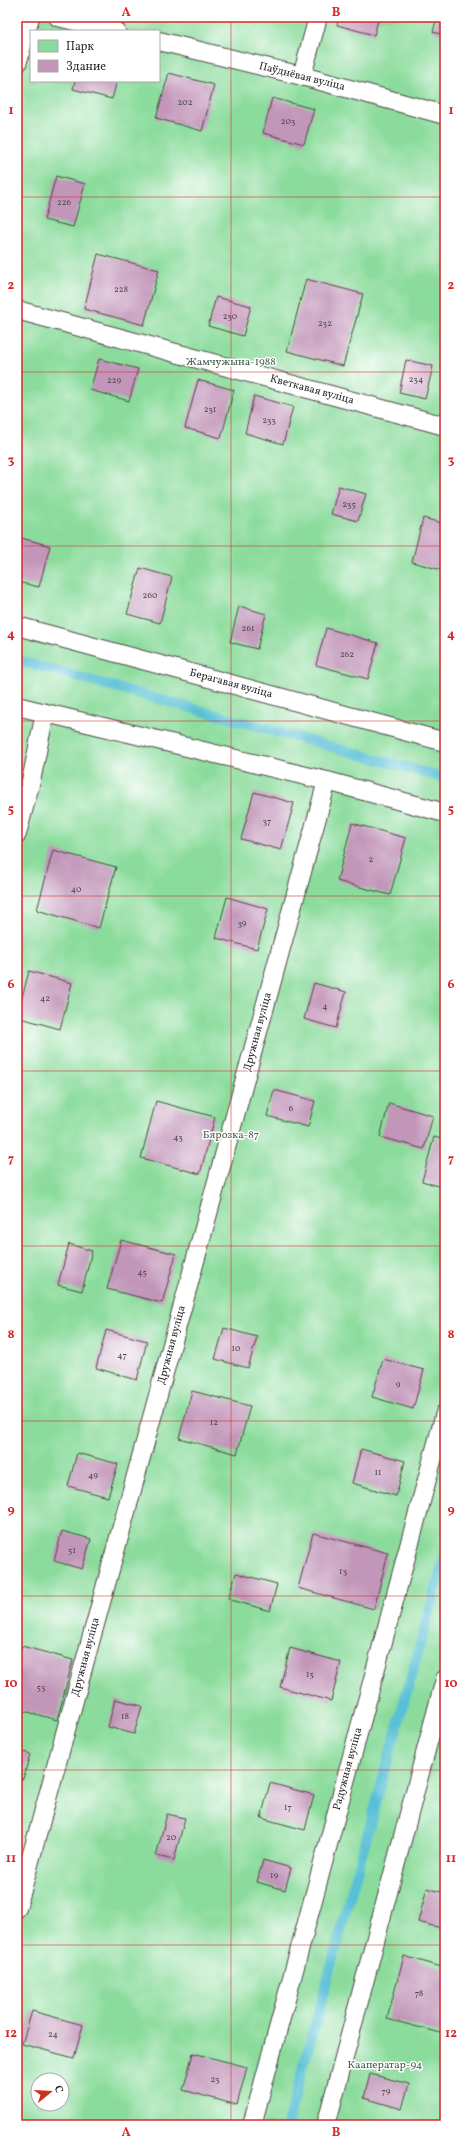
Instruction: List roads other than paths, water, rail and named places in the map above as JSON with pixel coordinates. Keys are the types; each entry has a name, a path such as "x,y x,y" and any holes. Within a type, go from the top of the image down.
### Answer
{"lane":[{"path":"17,64 30,17"},
{"path":"58,17 112,30"},
{"path":"302,76 318,17"},
{"name":"Паўднёвая вуліца","path":"160,41 302,76 445,115"},
{"name":"Кветкавая вуліца","path":"17,310 445,426"},
{"name":"Берагавая вуліца","path":"17,626 445,742"},
{"path":"17,706 327,781 445,813"},
{"path":"17,834 31,780 45,713"},
{"name":"Дружная вуліца","path":"17,1908 327,781"},
{"name":"Радужная вуліца","path":"252,2125 445,1413"},
{"path":"326,2125 445,1679"}],"waterway":[{"path":"17,660 445,778"},
{"path":"287,2125 445,1554"}],"park label":[{"name":"Жамчужына-1988","path":"231,362"},
{"name":"Бярозка-87","path":"231,1135"},
{"name":"Кааператар-94","path":"385,2065"}]}
